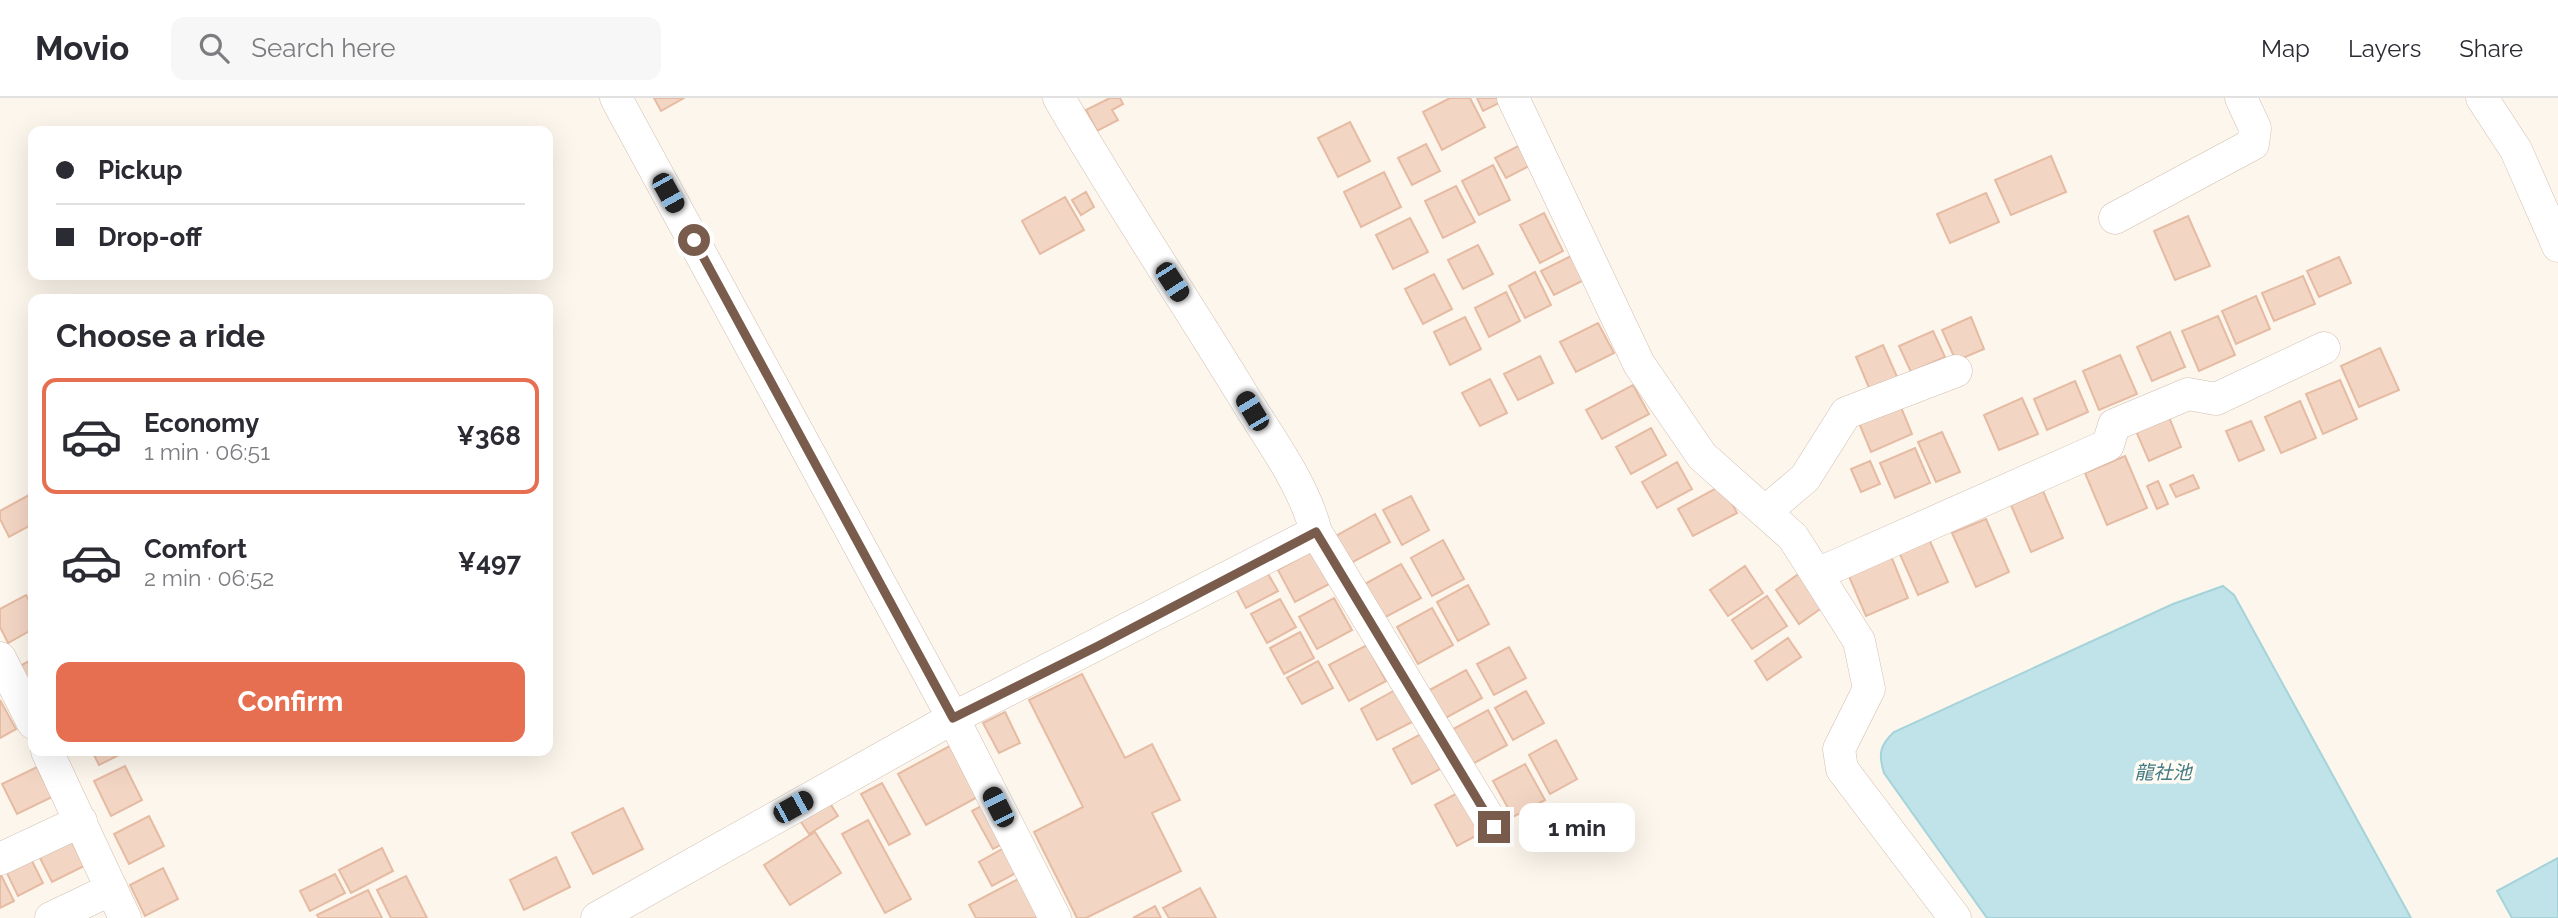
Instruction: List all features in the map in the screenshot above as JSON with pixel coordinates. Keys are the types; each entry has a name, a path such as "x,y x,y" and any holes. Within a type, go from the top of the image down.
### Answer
{"street":[{"path":"616,98 953,718 1055,918"},
{"path":"1059,98 1102,173 1278,453 1312,516 1316,532 1494,827"},
{"path":"1513,98 1639,364 1702,456 1793,537 1859,640 1869,690 1839,748 1842,769 1955,918"},
{"path":"2115,218 2253,144 2255,128 2241,98"},
{"path":"2482,98 2516,150 2558,246"},
{"path":"1817,574 2108,445 2114,425 2188,394 2216,399 2324,348"},
{"path":"1765,512 1805,478 1846,413 1956,371"},
{"path":"607,915 953,718 1316,532"},
{"path":"0,658 28,713"},
{"path":"49,756 125,918"},
{"path":"0,859 81,821"},
{"path":"51,918 113,889"}],"water":[{"name":"龍社池","path":"2223,586 2234,595 2411,918 1987,918 1884,773 1881,755 1886,741 1894,732 2173,604"},
{"path":"2558,858 2558,918 2512,918 2497,891"}],"building":[{"path":"654,98 684,98 661,111"},
{"path":"1110,98 1120,98 1123,104 1112,110 1118,120 1097,131 1086,110"},
{"path":"1450,98 1470,98 1485,127 1442,150 1423,112"},
{"path":"1477,98 1500,98 1501,102 1483,111"},
{"path":"1350,122 1370,161 1338,177 1318,138"},
{"path":"1426,144 1440,171 1412,185 1398,158"},
{"path":"1522,144 1533,164 1506,178 1495,158"},
{"path":"2051,156 2066,192 2011,215 1995,180"},
{"path":"1493,165 1510,200 1479,215 1462,181"},
{"path":"1384,172 1401,207 1361,227 1344,192"},
{"path":"1456,186 1475,222 1443,238 1425,201"},
{"path":"1086,192 1094,207 1081,215 1072,200"},
{"path":"1986,193 1999,222 1950,243 1937,214"},
{"path":"1065,197 1084,230 1040,254 1022,221"},
{"path":"1544,213 1563,251 1540,263 1520,225"},
{"path":"2188,216 2210,266 2175,280 2154,231"},
{"path":"1410,218 1428,252 1393,269 1376,235"},
{"path":"1478,245 1493,274 1463,289 1448,260"},
{"path":"1575,254 1588,278 1554,295 1541,271"},
{"path":"2339,257 2351,283 2319,297 2307,271"},
{"path":"1535,272 1551,305 1525,318 1509,286"},
{"path":"1434,274 1452,309 1423,324 1405,289"},
{"path":"2303,276 2315,304 2274,321 2262,293"},
{"path":"1506,292 1520,321 1489,337 1475,308"},
{"path":"2256,296 2270,329 2236,344 2222,311"},
{"path":"2218,316 2235,355 2199,371 2182,331"},
{"path":"1465,317 1481,349 1450,365 1434,332"},
{"path":"1971,317 1984,349 1956,361 1942,330"},
{"path":"1598,323 1614,353 1576,372 1560,342"},
{"path":"1933,331 1945,357 1911,372 1899,346"},
{"path":"2170,332 2185,367 2152,381 2137,347"},
{"path":"1883,345 1898,379 1870,390 1856,357"},
{"path":"2380,348 2399,390 2359,407 2341,366"},
{"path":"2120,355 2137,394 2099,410 2083,371"},
{"path":"1540,356 1553,383 1518,400 1504,374"},
{"path":"1490,379 1507,413 1480,426 1462,393"},
{"path":"2340,380 2357,419 2323,434 2306,394"},
{"path":"2075,381 2088,412 2047,430 2034,399"},
{"path":"1633,385 1649,414 1602,439 1586,410"},
{"path":"2022,398 2038,434 1999,450 1984,415"},
{"path":"2300,401 2316,438 2281,453 2265,417"},
{"path":"1900,405 1912,434 1871,452 1859,423"},
{"path":"2169,417 2181,447 2149,461 2136,431"},
{"path":"2251,421 2264,450 2239,461 2226,431"},
{"path":"1651,428 1666,455 1631,474 1616,447"},
{"path":"1942,432 1960,472 1936,482 1918,442"},
{"path":"1915,448 1930,483 1895,498 1880,463"},
{"path":"2125,456 2147,508 2107,525 2085,473"},
{"path":"1870,461 1880,484 1861,492 1851,469"},
{"path":"1677,462 1692,489 1657,508 1642,482"},
{"path":"2193,475 2199,488 2176,497 2170,485"},
{"path":"2158,481 2168,504 2157,509 2147,486"},
{"path":"1722,485 1737,513 1693,536 1678,509"},
{"path":"2043,491 2063,538 2031,552 2011,505"},
{"path":"28,496 28,527 9,537 0,519 0,511"},
{"path":"1411,496 1429,530 1402,545 1383,510"},
{"path":"1375,514 1390,542 1351,563 1336,536"},
{"path":"1986,519 2009,572 1976,587 1952,533"},
{"path":"1929,539 1948,582 1918,595 1899,552"},
{"path":"1443,540 1464,579 1432,596 1411,558"},
{"path":"1314,550 1331,583 1295,602 1278,570"},
{"path":"1891,556 1908,598 1866,616 1848,574"},
{"path":"1401,564 1421,598 1382,619 1363,585"},
{"path":"1745,566 1763,593 1728,616 1710,590"},
{"path":"1264,567 1278,591 1246,608 1233,583"},
{"path":"1800,573 1823,607 1799,624 1776,590"},
{"path":"1468,585 1489,624 1458,641 1437,602"},
{"path":"26,595 28,632 8,643 0,627 0,609"},
{"path":"1767,596 1787,626 1752,649 1732,620"},
{"path":"1334,598 1352,630 1317,649 1299,617"},
{"path":"1280,599 1296,627 1267,643 1251,614"},
{"path":"1432,608 1453,645 1418,664 1397,627"},
{"path":"1300,632 1314,658 1284,674 1270,648"},
{"path":"1788,638 1801,657 1767,680 1755,661"},
{"path":"1367,645 1386,681 1349,701 1329,665"},
{"path":"1509,647 1526,678 1494,695 1477,664"},
{"path":"1318,661 1333,688 1302,704 1287,678"},
{"path":"28,662 28,681 20,666"},
{"path":"1466,670 1482,698 1442,720 1426,692"},
{"path":"1082,674 1125,758 1152,744 1180,800 1152,813 1181,871 1086,918 1077,918 1034,832 1083,807 1029,700"},
{"path":"1397,689 1414,721 1377,740 1361,709"},
{"path":"1526,691 1544,723 1513,740 1495,708"},
{"path":"0,700 16,729 0,738"},
{"path":"1488,710 1507,745 1467,767 1448,732"},
{"path":"1005,712 1020,743 999,753 983,723"},
{"path":"1421,734 1440,769 1412,784 1393,749"},
{"path":"1556,740 1577,779 1550,794 1529,755"},
{"path":"957,742 985,793 926,825 898,774"},
{"path":"94,756 117,756 99,765"},
{"path":"1525,764 1545,800 1513,817 1493,781"},
{"path":"125,766 142,800 111,816 94,781"},
{"path":"37,767 52,797 17,814 2,784"},
{"path":"882,783 910,834 889,845 861,794"},
{"path":"1463,790 1485,831 1457,846 1435,805"},
{"path":"824,794 838,816 809,834 795,813"},
{"path":"991,801 1011,839 993,849 972,811"},
{"path":"623,808 643,849 593,874 572,833"},
{"path":"149,816 164,846 129,864 114,834"},
{"path":"868,820 911,899 885,913 842,834"},
{"path":"815,832 841,873 790,905 764,865"},
{"path":"70,838 84,866 52,882 38,854"},
{"path":"1013,843 1027,867 992,886 979,862"},
{"path":"382,848 393,871 351,893 339,870"},
{"path":"30,857 43,883 18,896 5,869"},
{"path":"556,857 570,887 524,910 510,880"},
{"path":"163,868 178,899 145,916 130,885"},
{"path":"0,873 14,901 0,908"},
{"path":"335,874 345,893 310,911 300,891"},
{"path":"406,876 427,918 391,918 377,890"},
{"path":"1020,878 1038,918 976,918 969,905"},
{"path":"1200,888 1216,918 1169,918 1163,908"},
{"path":"368,890 382,918 319,918 317,915"},
{"path":"1155,906 1161,918 1133,918"}],"route":[{"path":"694,240 953,718 1316,532 1494,827"}]}
